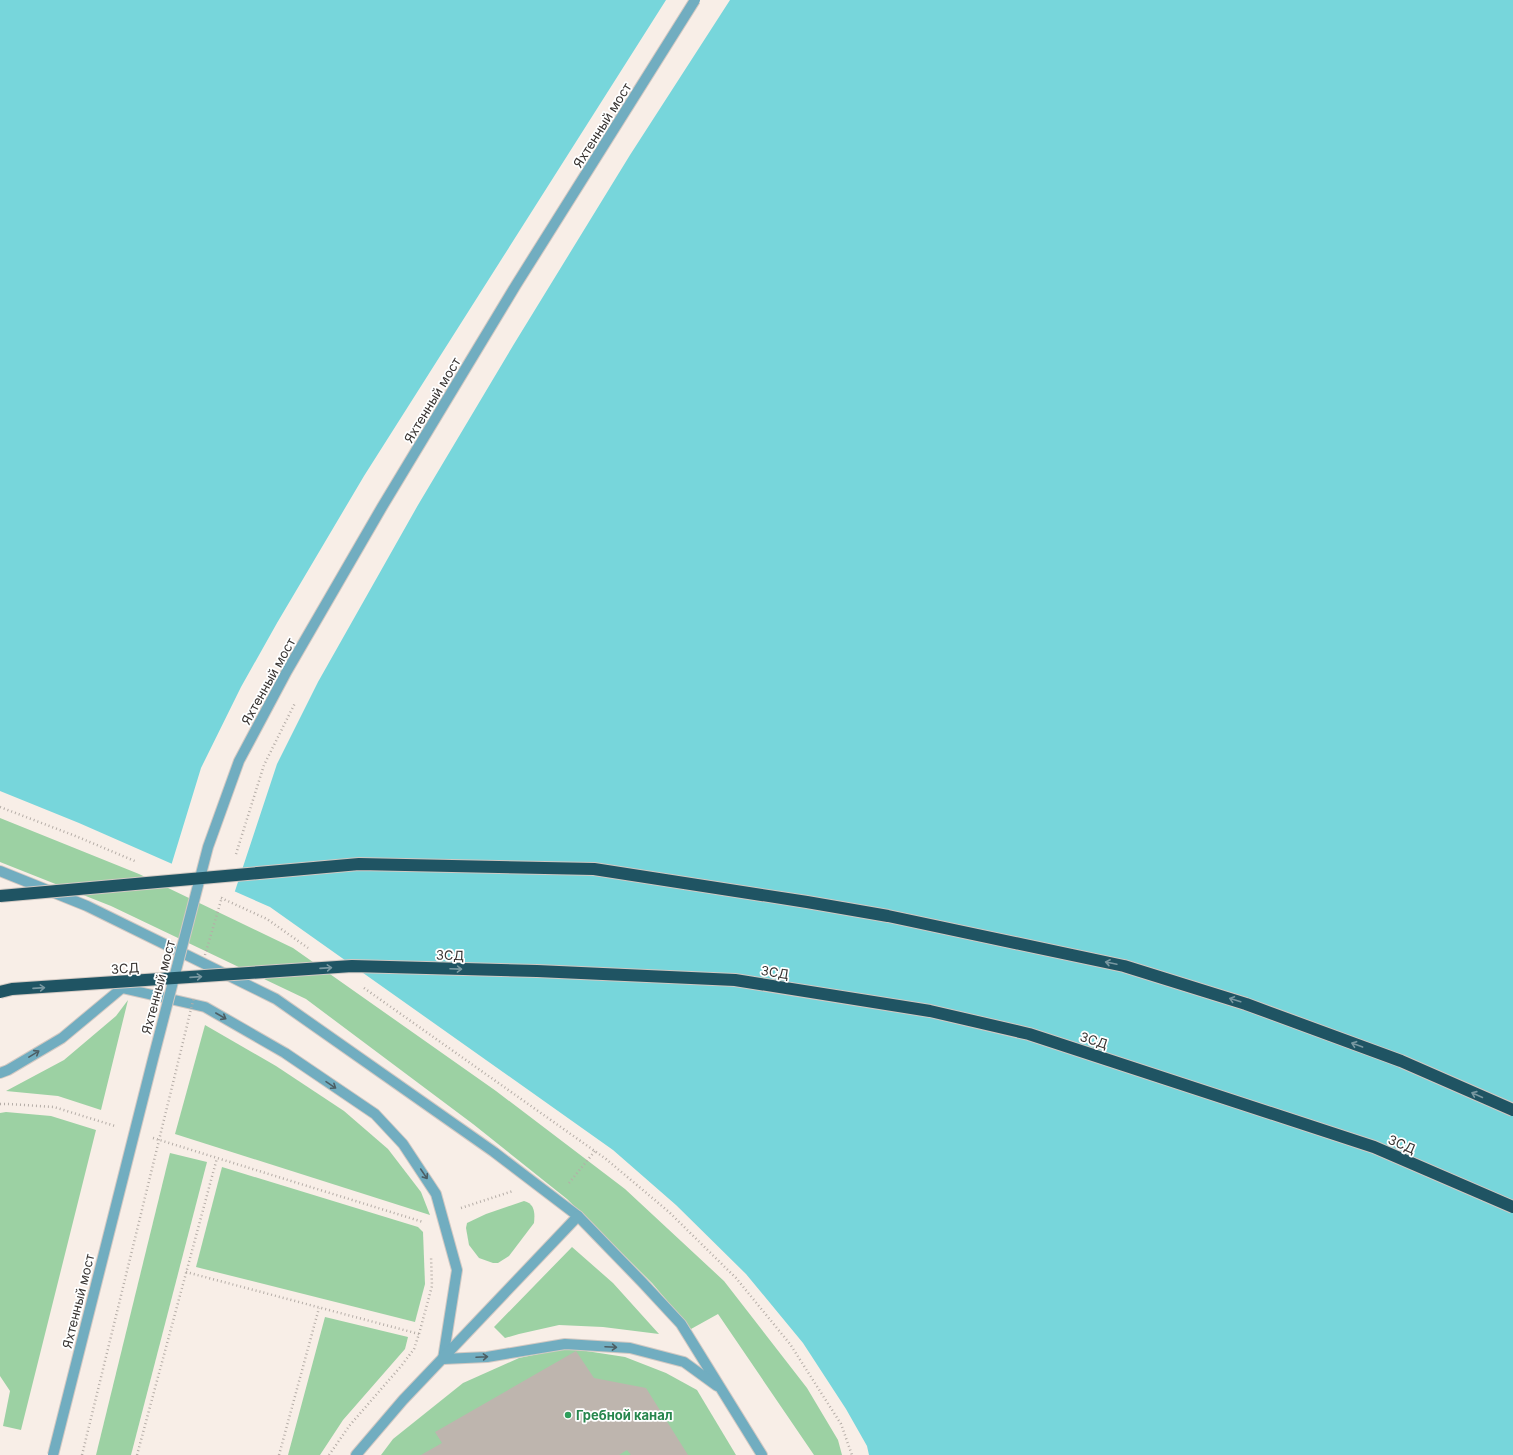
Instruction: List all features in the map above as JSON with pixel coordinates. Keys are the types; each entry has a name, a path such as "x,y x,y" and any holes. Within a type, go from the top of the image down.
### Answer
{"highway":[{"path":"0,896 359,864 594,869 888,916 1124,966 1246,1004 1401,1060 1513,1110"},
{"name":"ЗСД","path":"0,992 20,989 352,966 530,971 735,980 930,1011 1029,1034 1374,1147 1513,1207"}],"street":[{"name":"Яхтенный мост","path":"53,1455 208,847 239,761 287,671 382,507 516,285 695,0"},
{"path":"0,871 87,906 276,999 494,1152 578,1216 681,1324 762,1455"},
{"path":"0,1073 8,1070 62,1038 122,988 205,1006 284,1053 375,1114 403,1144 436,1194 457,1270 443,1359"},
{"path":"356,1455 398,1405 578,1216"},
{"path":"443,1359 487,1357 565,1344 630,1348 684,1362 721,1388"}],"path":[{"path":"234,861 264,765 296,701"},
{"path":"0,807 78,837 142,864"},
{"path":"204,957 224,890"},
{"path":"219,897 267,919 312,951"},
{"path":"364,987 595,1151 669,1212 736,1278 790,1344 841,1424 852,1455"},
{"path":"82,1455 195,996"},
{"path":"0,1104 54,1107 120,1128"},
{"path":"150,1137 426,1223"},
{"path":"137,1455 217,1158"},
{"path":"329,1455 350,1425 402,1366 414,1349 432,1286 430,1250"},
{"path":"186,1272 419,1334"},
{"path":"279,1455 319,1308"}],"green space":[{"path":"0,818 139,874 293,948 496,1091 625,1189 724,1281 807,1388 838,1440 842,1455 814,1455 718,1314 691,1329 652,1283 567,1199 473,1124 306,999 111,906 0,862"},
{"path":"128,1000 101,1110 58,1096 6,1091 64,1060 116,1016"},
{"path":"205,1025 276,1066 344,1111 388,1149 421,1192 430,1215 175,1134"},
{"path":"6,1112 51,1116 96,1130 21,1430 3,1426 10,1391 0,1376 0,1113"},
{"path":"170,1153 207,1162 131,1455 96,1455"},
{"path":"222,1167 418,1227 423,1232 425,1284 415,1322 196,1267"},
{"path":"524,1201 528,1202 534,1209 534,1223 509,1256 498,1263 493,1263 479,1258 469,1245 466,1228 467,1223 486,1214"},
{"path":"572,1247 613,1283 659,1334 603,1327 559,1325 505,1338 494,1327"},
{"path":"325,1317 408,1337 405,1349 343,1420 320,1455 288,1455"},
{"name":"Гребной канал","path":"567,1348 625,1357 666,1373 697,1390 736,1455 381,1455 393,1439 463,1383 519,1358"}],"water":[{"path":"0,0 1513,0 1513,1455 869,1455 867,1446 846,1409 803,1343 746,1274 676,1205 613,1150 270,907 79,823 0,791"}],"pier":[{"path":"666,0 730,0 630,155 514,344 418,505 318,682 277,764 234,894 171,866 201,768 241,687 277,623 364,476"}],"building":[{"name":"Гребной канал","path":"576,1351 594,1378 646,1388 688,1455 631,1455 627,1450 619,1455 421,1455 442,1443 435,1432"}],"place":[{"name":"Гребной канал","path":"568,1415"}]}
